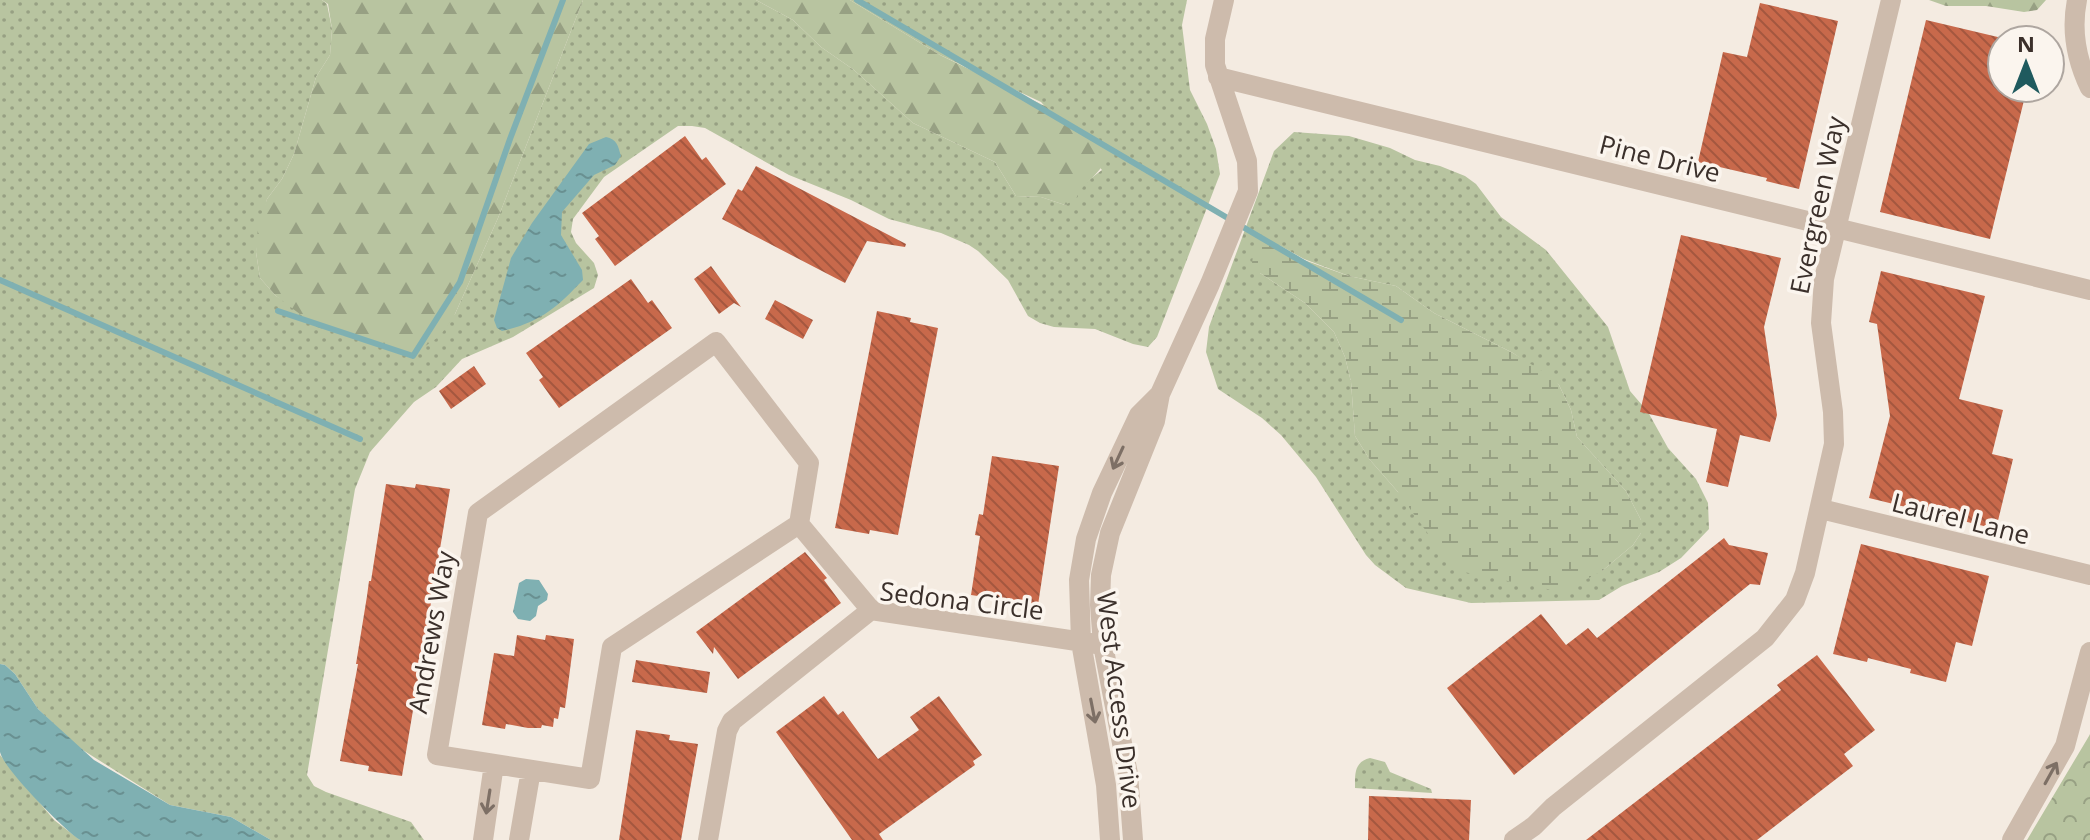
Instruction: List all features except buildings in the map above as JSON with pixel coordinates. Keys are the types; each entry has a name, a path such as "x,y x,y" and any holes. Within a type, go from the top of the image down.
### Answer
{"street":[{"name":"West Access Drive","path":"1133,840 1128,774 1103,645 1100,590 1106,547 1155,421 1160,394 1245,203 1249,184 1247,161 1218,77 1215,47 1224,0"},
{"name":"Evergreen Way","path":"1514,840 1535,833 1553,807 1777,625 1795,600 1833,457 1834,428 1822,336 1821,302 1835,229 1891,0"},
{"path":"2077,0 2076,42 2090,88"},
{"name":"Pine Drive","path":"1218,77 2090,290"},
{"name":"Andrews Way","path":"716,342 809,463 799,524 612,647 590,779 437,755 478,513 716,342"},
{"name":"West Access Drive","path":"1110,840 1106,785 1081,642 1079,580 1091,522 1110,474 1139,415 1160,394"},
{"name":"Laurel Lane","path":"1821,509 2090,575"},
{"path":"799,524 871,610"},
{"name":"Sedona Circle","path":"708,840 727,731 732,721 871,610 1103,645"},
{"path":"2012,840 2065,746 2090,652"},
{"path":"483,840 494,764"},
{"path":"519,840 531,770"}],"green space":[{"path":"0,0 322,0 327,4 332,29 330,55 316,77 294,154 282,179 267,199 256,252 260,278 276,296 342,335 368,339 393,350 455,314 498,218 583,0 756,0 793,20 913,123 995,162 1016,196 1041,197 1065,205 1081,186 1102,170 1041,102 940,55 850,0 1187,0 1182,25 1190,90 1216,149 1220,174 1157,337 1148,347 1095,329 1054,327 1040,323 1028,316 1008,280 969,245 941,233 889,219 789,175 705,128 678,126 604,177 573,219 571,232 576,243 594,263 598,275 594,288 513,337 462,359 436,387 414,402 370,452 355,489 307,775 314,786 326,792 411,822 424,840 271,840 231,817 170,805 78,747 38,709 15,674 0,664"},
{"path":"322,0 583,0 498,218 455,314 440,336 418,351 393,350 368,339 317,327 276,296 260,278 256,252 258,226 267,199 282,179 294,154 316,77 330,55 332,29 328,4"},
{"path":"756,0 850,0 940,55 1080,123 1106,157 1103,164 1076,199 1065,205 1041,197 1016,196 995,162 913,123 793,20"},
{"path":"1929,0 2046,0 2037,10 2024,12 1986,6 1946,6"},
{"path":"1294,132 1349,136 1440,166 1476,184 1501,217 1546,250 1608,327 1630,391 1648,412 1668,448 1696,479 1708,503 1709,529 1681,558 1659,572 1622,586 1599,600 1471,603 1406,588 1375,565 1316,477 1281,435 1262,418 1218,389 1206,352 1209,327 1274,151","holes":["1279,245 1304,259 1349,276 1396,286 1434,313 1513,353 1559,385 1571,410 1577,437 1626,491 1641,520 1641,533 1633,545 1602,571 1398,492 1370,460 1355,436 1351,382 1334,332 1305,303 1260,273"]},
{"path":"1266,242 1349,276 1396,286 1434,313 1513,353 1550,376 1559,385 1571,410 1577,437 1626,491 1641,520 1641,533 1633,545 1602,571 1566,590 1552,590 1464,572 1444,556 1355,436 1351,382 1334,332 1305,303 1260,273 1252,263 1254,250"},
{"path":"2089,736 2090,840 2027,840"},
{"path":"0,755 54,820 80,840 0,840"},
{"path":"1370,758 1385,762 1390,772 1431,789 1432,793 1355,788 1358,766"}],"water":[{"path":"606,137 615,141 621,156 615,165 594,175 562,212 561,235 582,270 583,280 547,313 502,331 494,320 511,258 532,223 589,144"},
{"path":"526,579 539,580 548,594 547,600 538,606 536,616 530,621 518,619 513,612 519,583"},
{"path":"0,664 15,674 38,709 94,760 170,805 231,817 271,840 80,840 35,798 0,752"}],"waterway":[{"path":"278,311 413,356 460,282 563,0"},
{"path":"857,0 1401,320"},
{"path":"0,280 360,439"}]}
